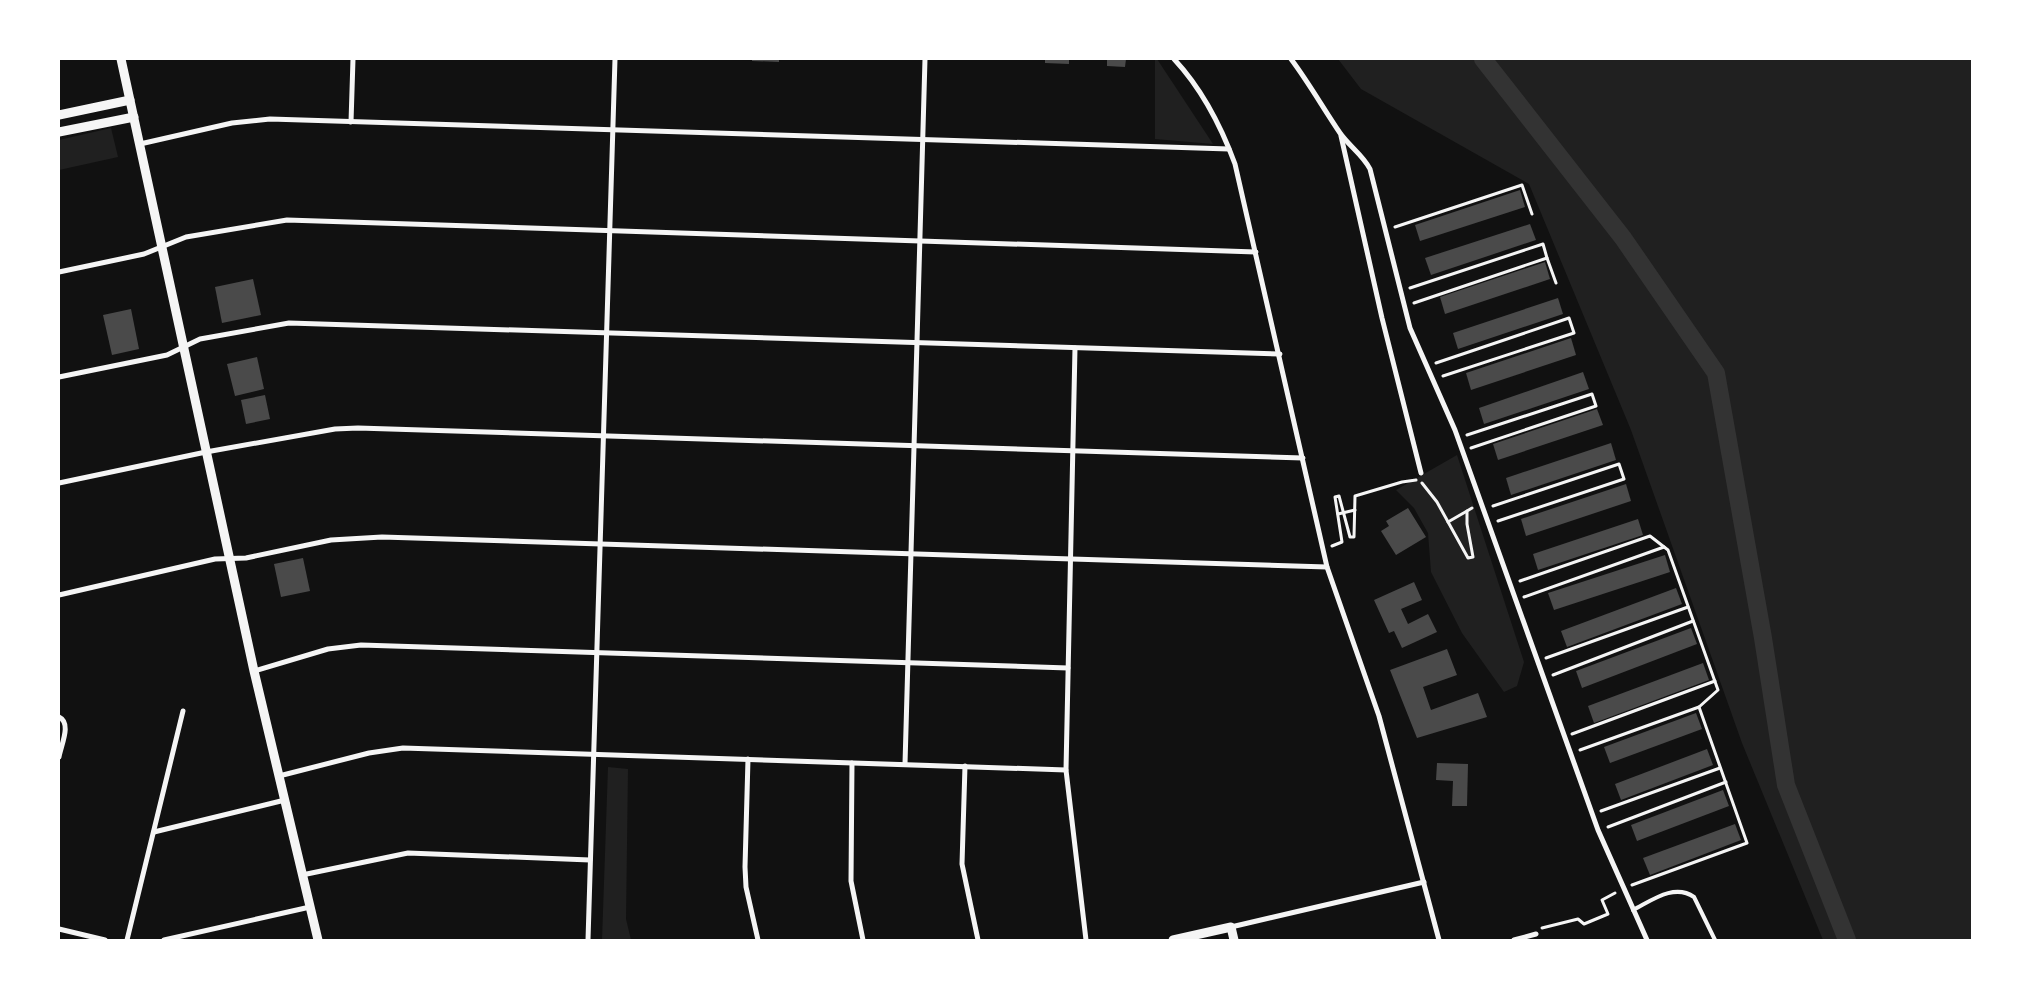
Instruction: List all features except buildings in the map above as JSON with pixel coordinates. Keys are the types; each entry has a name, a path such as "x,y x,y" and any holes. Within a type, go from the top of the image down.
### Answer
{"street":[{"path":"121,59 254,671 318,940"},
{"path":"351,122 353,59"},
{"path":"588,940 615,59"},
{"path":"905,764 926,59"},
{"path":"1174,59 1203,97 1229,149 1280,354 1327,567 1379,716 1439,940"},
{"path":"1291,59 1316,92 1340,133 1366,160 1370,169 1404,306 1426,366 1463,451 1536,662 1598,830 1647,940"},
{"path":"59,115 130,100"},
{"path":"59,132 134,117"},
{"path":"140,144 251,120 1229,149"},
{"path":"1340,133 1382,318 1421,473"},
{"path":"59,272 144,254 186,237 288,220 1256,252"},
{"path":"59,377 167,355 200,339 289,323 1280,354"},
{"path":"1075,348 1066,770 1086,940"},
{"path":"59,483 206,452 335,430 358,428 1303,458"},
{"path":"59,594 214,559 246,558 331,540 365,537 1327,567"},
{"path":"254,671 328,649 361,645 1068,668"},
{"path":"127,940 183,711"},
{"path":"59,717 65,722 59,757"},
{"path":"279,776 377,752 403,748 1066,770"},
{"path":"748,759 746,877 758,940"},
{"path":"852,763 851,881 864,940"},
{"path":"965,766 962,864 978,940"},
{"path":"154,832 285,800"},
{"path":"302,876 408,853 590,860"},
{"path":"1173,940 1424,882"},
{"path":"164,940 310,907"},
{"path":"1231,927 1234,940"},
{"path":"59,929 105,940"},
{"path":"1514,940 1536,934"}],"lane":[{"path":"1633,910 1668,893 1687,893 1694,897 1715,940"}],"path":[{"path":"1384,230 1522,185 1532,214"},
{"path":"1400,291 1542,244 1556,283"},
{"path":"1404,306 1548,258"},
{"path":"1426,366 1569,318 1574,332 1432,380"},
{"path":"1458,438 1592,394 1596,406 1463,451"},
{"path":"1483,509 1619,464 1624,479 1488,524"},
{"path":"1324,549 1342,542 1335,497 1339,496 1350,537 1354,537 1355,496 1402,482 1418,480 1437,502 1468,558 1473,556 1467,524 1468,511"},
{"path":"1448,522 1481,503"},
{"path":"1338,514 1355,510"},
{"path":"1509,585 1650,536 1668,550 1694,621 1718,690 1699,707 1570,754"},
{"path":"1514,600 1664,547"},
{"path":"1536,662 1688,607"},
{"path":"1543,679 1694,621"},
{"path":"1564,737 1715,681"},
{"path":"1623,888 1748,843 1699,707"},
{"path":"1592,814 1720,768"},
{"path":"1598,830 1726,782"},
{"path":"1536,934 1537,929 1578,919 1584,924 1608,914 1602,900 1612,894"}],"shaded area":[{"path":"1155,59 1157,59 1213,144 1155,139"},
{"path":"1338,59 1972,59 1972,940 1823,940 1742,743 1631,430 1529,184 1361,89"},
{"path":"111,128 118,157 59,170 59,140"},
{"path":"1457,455 1524,662 1517,686 1504,692 1462,633 1431,572 1428,533 1414,508 1396,490"},
{"path":"608,767 628,769 626,919 631,940 602,940"}],"waterway":[{"path":"1483,59 1623,238 1716,373 1763,638 1786,785 1847,940"}]}
